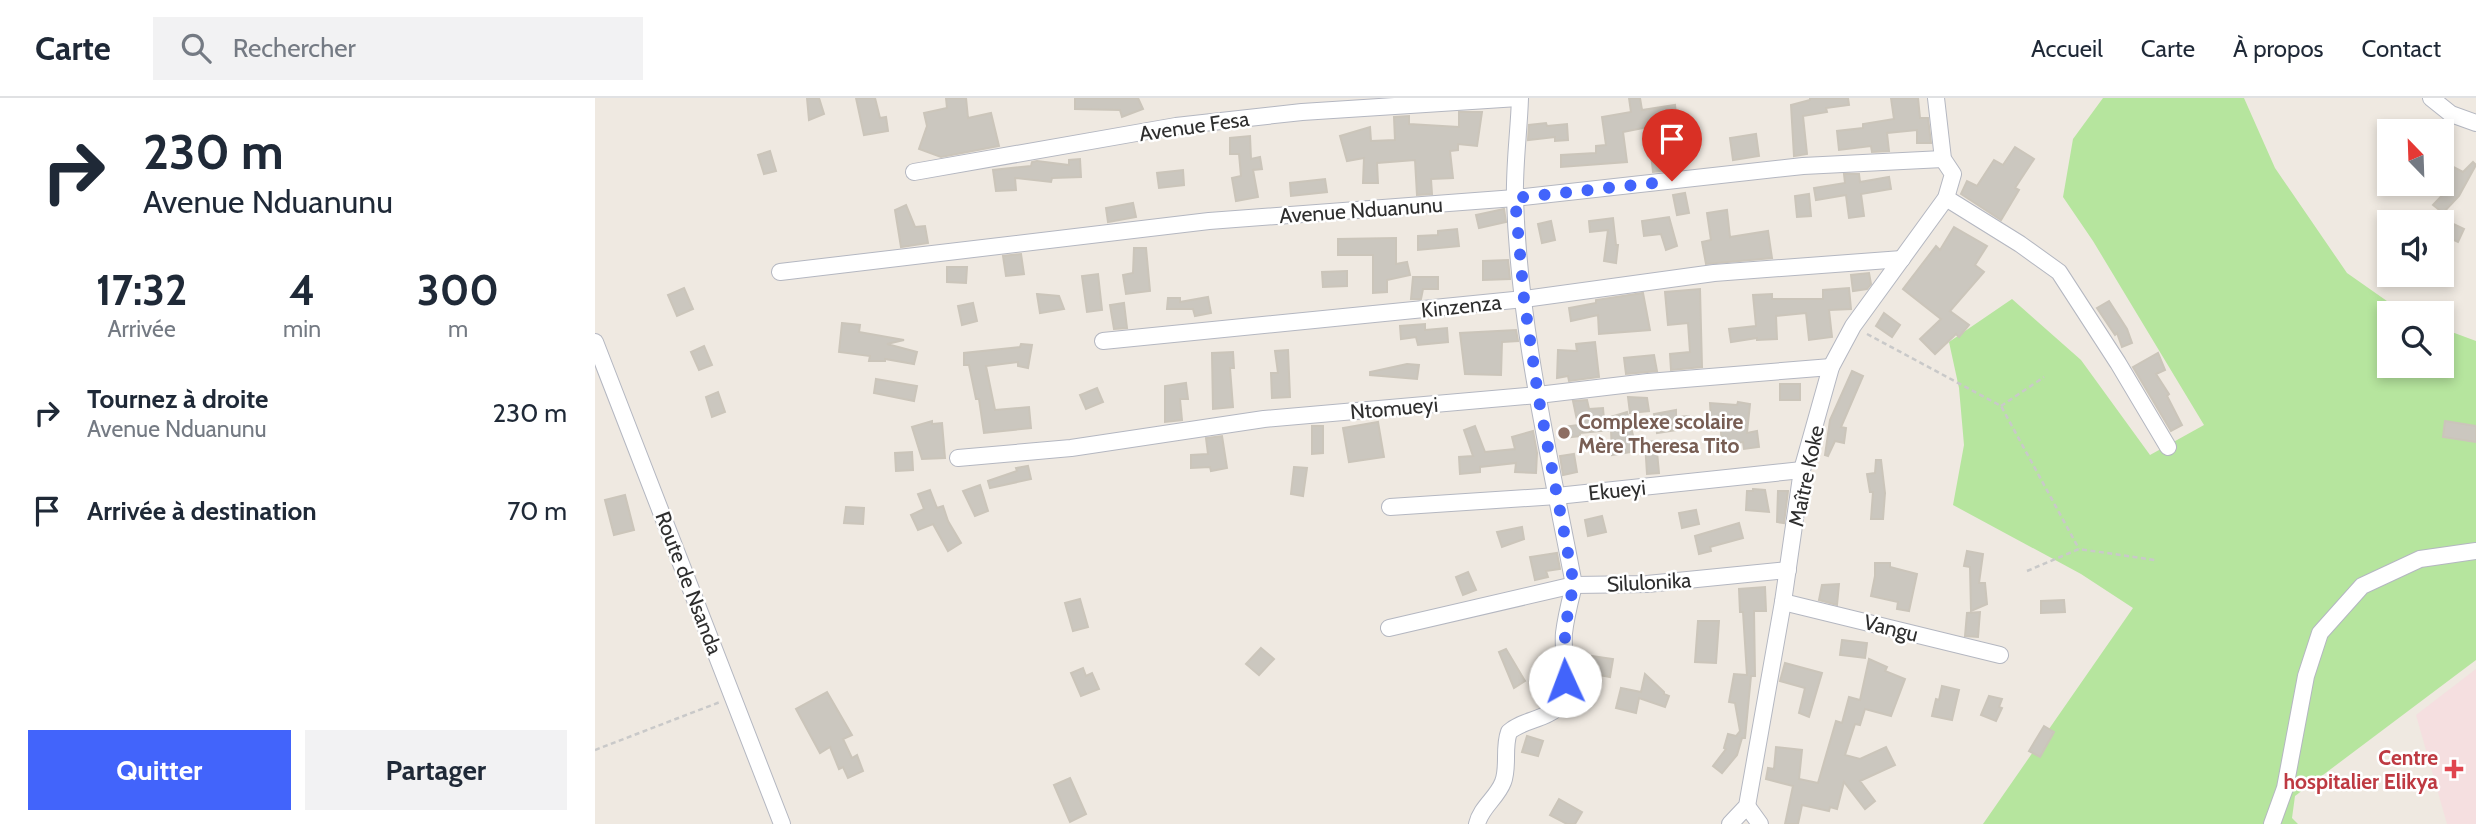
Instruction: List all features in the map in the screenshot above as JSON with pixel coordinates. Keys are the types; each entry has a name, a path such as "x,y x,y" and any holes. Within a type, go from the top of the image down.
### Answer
{"street":[{"name":"Avenue Fesa","path":"915,172 1188,125 1302,112 1519,98"},
{"path":"1477,824 1504,779 1506,738 1509,732 1515,726 1553,711 1561,703 1565,681 1564,636 1574,585 1538,395 1524,299 1515,198 1519,98"},
{"path":"1936,98 1943,159 1953,174 1946,198 2059,272 2168,447"},
{"path":"2431,98 2451,114 2476,123"},
{"name":"Avenue Nduanunu","path":"780,272 1209,221 1515,198 1803,166 1943,159"},
{"name":"Maître Koke","path":"1747,806 1783,602 1802,470 1831,367 1853,326 1946,198"},
{"name":"Kinzenza","path":"1103,341 1524,299 1714,273 1902,259"},
{"name":"Route de Nsanda","path":"595,342 782,824"},
{"name":"Ntomueyi","path":"958,458 1071,448 1264,419 1831,367"},
{"name":"Ekueyi","path":"1389,507 1557,496 1802,470"},
{"path":"2272,824 2285,788 2306,676 2320,633 2362,586 2420,559 2476,551"},
{"name":"Silulonika","path":"1389,628 1574,585 1647,584 1788,570"},
{"name":"Vangu","path":"1783,602 2000,655"},
{"path":"1730,824 1747,806 1760,824"}],"path":[{"path":"1853,326 2001,406 2078,549"},
{"path":"2001,406 2044,377"},
{"path":"2027,571 2078,549 2155,560"},
{"path":"595,750 733,697"}],"shaded area":[{"name":"Centre hospitalier Elikya","path":"2476,669 2476,824 2447,824 2416,715"}],"green space":[{"path":"2103,98 2244,98 2275,168 2347,273 2387,301 2377,301 2377,378 2454,378 2454,333 2476,341 2476,660 2295,796 2292,818 2298,824 1983,824 2133,608 2081,574 1953,505 1964,445 1959,388 1949,342 2012,299 2081,360 2150,455 2204,425 2093,241 2063,197 2073,139"}],"building":[{"path":"807,98 819,98 824,114 809,120"},
{"path":"856,98 875,98 880,118 886,117 888,131 864,135"},
{"path":"946,98 966,98 968,118 991,113 999,146 941,157 919,149 927,126 924,113 947,108"},
{"path":"1075,98 1138,98 1143,109 1122,117 1120,110 1075,109"},
{"path":"1629,98 1640,98 1642,110 1675,105 1679,141 1695,140 1695,155 1677,156 1678,169 1653,172 1648,127 1623,132 1627,162 1561,167 1561,155 1596,153 1596,146 1606,145 1602,117 1631,112"},
{"path":"1810,98 1848,98 1849,105 1826,108 1827,112 1803,116 1807,154 1794,156 1791,105"},
{"path":"1891,98 1918,98 1920,118 1928,118 1931,143 1917,143 1917,130 1887,133 1889,151 1872,152 1871,146 1839,150 1837,131 1863,128 1863,124 1894,119"},
{"path":"1459,112 1482,112 1477,146 1458,144 1458,150 1450,151 1453,178 1431,179 1432,194 1417,195 1415,160 1377,163 1378,183 1363,183 1364,158 1347,161 1340,136 1370,127 1371,141 1395,140 1394,117 1409,116 1409,124 1459,127"},
{"path":"1546,123 1547,126 1567,124 1568,140 1555,141 1555,137 1528,140 1529,125"},
{"path":"1756,134 1759,156 1733,160 1730,138"},
{"path":"1250,136 1251,159 1260,157 1262,169 1253,170 1258,197 1236,201 1232,178 1241,176 1239,154 1230,154 1230,138"},
{"path":"2015,147 2034,159 2015,188 2019,190 2001,220 1961,194 1967,181 1977,186 1994,160 2003,165"},
{"path":"770,151 776,171 764,174 758,155"},
{"path":"1080,159 1081,177 1052,178 1051,182 1015,178 1016,190 996,191 993,170 1031,166 1032,162 1037,161 1069,165 1069,160"},
{"path":"2473,162 2476,165 2459,196 2446,210 2439,210 2433,205 2442,196 2454,196 2454,167 2463,172"},
{"path":"1183,170 1184,185 1159,188 1157,173"},
{"path":"1844,174 1859,174 1860,182 1889,177 1891,189 1861,194 1864,216 1849,218 1846,195 1816,200 1814,188 1845,183"},
{"path":"1325,179 1327,192 1291,196 1290,183"},
{"path":"1685,193 1689,213 1677,215 1673,195"},
{"path":"1809,194 1811,216 1797,217 1795,196"},
{"path":"1133,203 1136,217 1108,222 1106,208"},
{"path":"906,205 915,227 925,226 928,243 901,247 895,210"},
{"path":"1504,209 1506,222 1479,228 1476,215"},
{"path":"1727,210 1730,237 1768,231 1772,258 1706,264 1702,242 1711,240 1707,213"},
{"path":"1669,217 1677,246 1666,250 1661,234 1644,236 1642,221"},
{"path":"1613,218 1618,245 1616,263 1604,261 1608,230 1590,232 1589,221"},
{"path":"1551,221 1555,240 1542,243 1538,224"},
{"path":"2454,224 2464,229 2458,242 2454,240"},
{"path":"1954,227 1987,246 1975,265 1984,272 1950,311 1969,325 1959,337 1956,334 1935,354 1920,339 1941,319 1903,289 1936,246 1940,250"},
{"path":"1457,229 1459,246 1418,250 1418,236 1438,235 1438,231"},
{"path":"1396,238 1396,264 1407,262 1410,275 1387,280 1387,292 1373,293 1373,255 1338,255 1338,239"},
{"path":"1134,248 1146,248 1150,291 1126,294 1123,275 1133,273"},
{"path":"1021,254 1024,274 1006,276 1003,256"},
{"path":"1508,260 1510,279 1483,280 1483,261"},
{"path":"947,267 967,267 966,283 947,282"},
{"path":"1347,271 1347,286 1323,287 1322,272"},
{"path":"1869,273 1871,284 1867,289 1853,291 1851,275"},
{"path":"1098,274 1102,310 1087,312 1082,276"},
{"path":"1413,277 1438,277 1438,289 1423,289 1421,299 1411,299"},
{"path":"684,288 693,309 677,316 668,295"},
{"path":"1849,288 1851,309 1829,310 1832,337 1809,340 1806,313 1776,316 1777,339 1757,338 1731,342 1729,329 1756,326 1753,295 1772,294 1772,299 1823,299 1823,290"},
{"path":"1700,289 1702,367 1671,370 1670,354 1690,352 1688,323 1668,325 1665,292"},
{"path":"1643,293 1650,330 1599,334 1598,315 1571,321 1569,308 1596,303 1596,300"},
{"path":"1037,294 1059,296 1064,309 1040,313"},
{"path":"1208,297 1211,313 1195,316 1193,309 1167,309 1168,298 1180,298 1180,302"},
{"path":"2109,301 2127,329 2132,343 2122,347 2117,333 2115,335 2097,308"},
{"path":"973,303 977,321 962,325 958,306"},
{"path":"1124,303 1127,328 1114,329 1110,305"},
{"path":"1884,313 1900,325 1892,337 1876,326"},
{"path":"842,323 860,325 859,332 904,340 887,344 917,352 914,364 885,359 869,361 870,356 839,352"},
{"path":"1425,324 1425,330 1447,328 1448,342 1418,345 1416,337 1401,339 1400,326"},
{"path":"1516,330 1518,341 1502,342 1501,375 1465,374 1460,333"},
{"path":"1595,342 1599,377 1569,381 1568,376 1557,378 1558,350 1577,351 1576,344"},
{"path":"1021,344 1032,345 1028,368 1018,366 1018,362 986,366 995,410 1029,407 1031,428 984,433 979,399 976,399 969,365 964,365 964,353 1020,347"},
{"path":"704,346 712,365 699,370 691,352"},
{"path":"1288,350 1290,397 1272,398 1271,373 1278,373 1275,351"},
{"path":"1233,352 1234,368 1230,368 1233,407 1213,409 1212,353"},
{"path":"2158,353 2165,370 2156,374 2169,394 2167,396 2182,425 2171,431 2133,367"},
{"path":"1654,355 1657,371 1626,374 1624,358"},
{"path":"1407,364 1419,365 1417,379 1370,375 1370,372"},
{"path":"1852,371 1863,376 1841,427 1846,428 1844,443 1835,441 1828,456 1825,455 1830,420"},
{"path":"876,379 917,386 914,401 874,393"},
{"path":"1186,383 1188,399 1180,399 1182,420 1165,422 1165,386"},
{"path":"1780,384 1800,384 1800,400 1780,400"},
{"path":"1097,388 1103,402 1086,409 1080,395"},
{"path":"718,392 725,412 712,417 706,397"},
{"path":"1628,397 1647,398 1649,411 1630,413"},
{"path":"1587,400 1589,409 1603,408 1604,419 1627,412 1637,451 1612,455 1611,430 1580,433 1580,436 1564,438 1563,427 1578,425 1573,401"},
{"path":"1738,402 1750,404 1747,433 1757,431 1759,447 1744,449 1743,442 1722,445 1720,420 1711,420 1710,403 1737,405"},
{"path":"1676,410 1676,417 1689,416 1690,428 1657,433 1654,414"},
{"path":"932,421 932,424 942,423 945,458 922,459 912,427"},
{"path":"2445,421 2476,426 2476,442 2443,437"},
{"path":"1378,422 1384,457 1349,462 1343,428"},
{"path":"1312,426 1323,426 1323,453 1312,454"},
{"path":"1475,426 1485,452 1515,449 1512,437 1533,431 1537,453 1536,473 1515,472 1516,463 1480,467 1480,472 1460,474 1459,457 1473,456 1464,430"},
{"path":"1222,436 1227,468 1211,471 1210,467 1191,468 1191,455 1208,454 1206,438"},
{"path":"1656,441 1659,473 1647,474 1645,442"},
{"path":"912,452 913,470 896,471 895,453"},
{"path":"1574,454 1577,472 1563,475 1560,456"},
{"path":"1876,460 1881,460 1885,493 1883,519 1871,519 1873,492 1870,492 1867,474 1875,473"},
{"path":"1028,466 1031,479 990,488 988,481 1017,471 1016,468"},
{"path":"1294,467 1307,468 1303,496 1291,494"},
{"path":"980,485 988,511 975,516 963,491"},
{"path":"930,490 937,508 943,506 961,543 948,551 933,524 918,530 911,515 924,509 918,494"},
{"path":"1765,490 1769,512 1746,510 1747,491"},
{"path":"1778,491 1788,491 1784,523 1777,522"},
{"path":"625,495 634,530 614,535 605,500"},
{"path":"846,507 864,508 863,524 844,523"},
{"path":"1696,510 1699,524 1682,528 1679,513"},
{"path":"1602,516 1606,532 1588,536 1585,520"},
{"path":"1739,523 1743,538 1710,547 1711,551 1699,554 1695,536"},
{"path":"1522,527 1524,539 1502,547 1497,532"},
{"path":"1967,551 1983,554 1979,583 1985,583 1987,604 1971,611 1970,567 1964,566"},
{"path":"1557,553 1560,569 1546,571 1548,577 1535,580 1530,557"},
{"path":"1875,563 1890,563 1890,567 1917,574 1909,611 1897,609 1898,602 1871,596"},
{"path":"1468,572 1476,590 1463,595 1456,577"},
{"path":"1839,584 1837,605 1819,600 1822,585"},
{"path":"1765,587 1766,611 1754,611 1755,676 1751,676 1745,738 1742,738 1737,755 1722,773 1713,766 1726,749 1724,748 1728,734 1736,736 1740,731 1735,703 1729,702 1734,674 1747,675 1739,589"},
{"path":"1080,599 1088,627 1073,631 1065,603"},
{"path":"2064,600 2065,612 2041,613 2041,601"},
{"path":"1980,612 1978,637 1965,636 1967,613"},
{"path":"1698,621 1719,621 1716,663 1695,662"},
{"path":"1842,640 1867,643 1865,658 1840,655"},
{"path":"1261,648 1274,659 1259,675 1246,664"},
{"path":"1506,649 1525,681 1514,688 1499,652"},
{"path":"1592,656 1613,659 1610,677 1589,673"},
{"path":"1869,659 1887,667 1885,671 1905,679 1891,716 1865,709 1860,725 1855,724 1845,755 1860,759 1886,747 1895,765 1860,781 1875,801 1865,809 1844,782 1837,809 1830,807 1829,811 1802,805 1798,824 1785,824 1793,786 1766,779 1768,768 1774,769 1776,747 1802,750 1799,779 1818,783 1836,721 1842,723 1849,697 1860,700"},
{"path":"1785,663 1822,673 1809,717 1799,713 1805,688 1780,681"},
{"path":"1083,668 1086,676 1092,673 1099,689 1081,696 1071,673"},
{"path":"1645,674 1669,696 1665,707 1639,698 1636,713 1616,708 1621,688 1641,692"},
{"path":"1942,686 1959,690 1952,720 1932,716"},
{"path":"827,692 852,735 843,739 852,758 857,755 863,771 848,778 843,767 839,769 830,747 820,753 796,709"},
{"path":"1989,696 2002,699 1999,707 2002,708 1996,721 1981,715"},
{"path":"2044,726 2054,732 2040,757 2029,751"},
{"path":"1527,736 1543,741 1538,756 1522,752"},
{"path":"1070,778 1086,814 1070,822 1054,785"},
{"path":"1559,799 1582,812 1575,824 1567,824 1550,815"}],"place":[{"name":"Complexe scolaire Mère Theresa Tito","path":"1564,433"},
{"name":"Centre hospitalier Elikya","path":"2454,769"}],"route":[{"path":"1565,681 1564,636 1574,585 1538,395 1524,299 1515,198 1672,181"}]}
